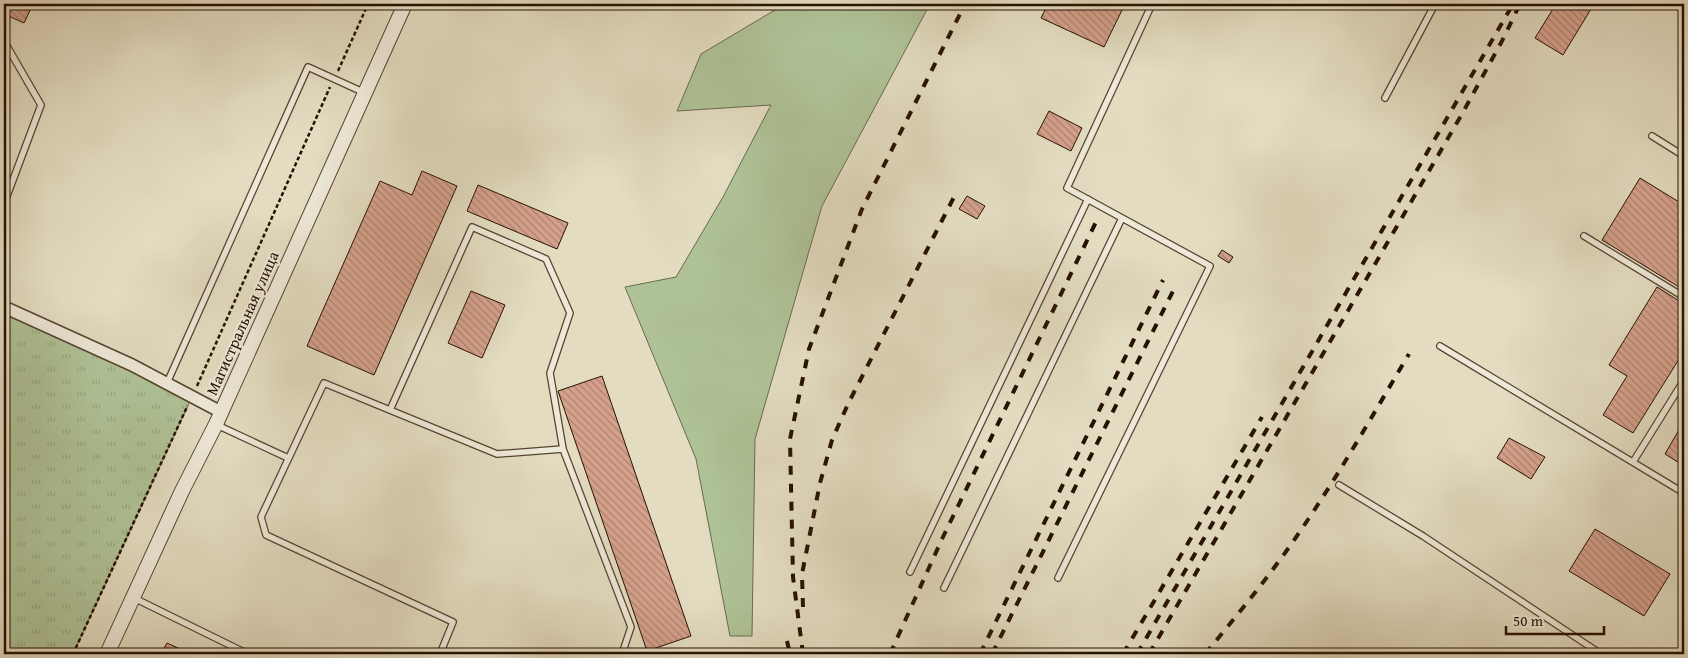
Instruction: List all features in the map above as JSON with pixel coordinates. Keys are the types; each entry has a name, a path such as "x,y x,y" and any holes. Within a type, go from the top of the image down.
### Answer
{"street":[{"name":"Магистральная улица","path":"107,654 182,491 218,418 405,4"},
{"path":"4,307 167,383 192,396 218,418"}],"lane":[{"path":"1058,578 1210,266 1067,188 1152,4"},
{"path":"1385,98 1435,4"},
{"path":"4,40 41,105 4,204"},
{"path":"167,383 308,67 365,93"},
{"path":"1652,136 1684,156"},
{"path":"910,572 1088,199"},
{"path":"944,588 1122,218"},
{"path":"390,410 472,227 546,260 570,314 550,373 563,449 631,627 622,654"},
{"path":"1584,236 1684,297"},
{"path":"1440,346 1684,493"},
{"path":"1633,462 1684,380"},
{"path":"440,654 453,622 266,535 261,517 324,383 497,454 563,449"},
{"path":"218,418 288,458"},
{"path":"1340,485 1423,536 1601,654"},
{"path":"133,597 248,654"}],"path":[{"path":"73,654 192,396 368,4"}],"green space":[{"path":"785,4 930,4 822,206 755,439 752,636 730,636 696,459 625,287 676,277 723,197 771,105 677,111 701,54"},
{"path":"4,307 192,397 73,654 4,654"}],"building":[{"path":"4,4 33,4 24,23 4,14"},
{"path":"1048,4 1125,4 1104,47 1041,18"},
{"path":"1556,4 1594,4 1563,55 1535,38"},
{"path":"1049,111 1082,128 1071,151 1037,134"},
{"path":"422,171 457,186 374,375 307,346 380,181 412,195"},
{"path":"1640,178 1684,205 1684,290 1602,240"},
{"path":"478,185 568,223 557,249 467,211"},
{"path":"967,196 985,206 977,219 959,209"},
{"path":"1222,250 1233,257 1229,263 1218,256"},
{"path":"1657,287 1684,304 1684,351 1633,433 1603,415 1627,376 1609,365"},
{"path":"471,291 505,305 482,358 448,343"},
{"path":"602,376 691,636 647,651 558,391"},
{"path":"1684,421 1684,466 1665,454"},
{"path":"1509,438 1545,457 1531,479 1497,458"},
{"path":"1595,529 1670,574 1644,616 1569,571"},
{"path":"167,643 191,654 161,654"}],"railway":[{"path":"803,654 793,577 790,439 809,349 862,209 965,4"},
{"path":"1137,654 1513,4"},
{"path":"1149,654 1462,114 1520,4"},
{"path":"803,607 802,574 820,483 832,440 848,404 954,197"},
{"path":"890,654 942,539 1096,222"},
{"path":"980,654 1163,280"},
{"path":"992,654 1175,287"},
{"path":"1205,654 1292,544 1344,463 1409,354"},
{"path":"1123,654 1262,417"},
{"path":"787,641 790,654"}]}
